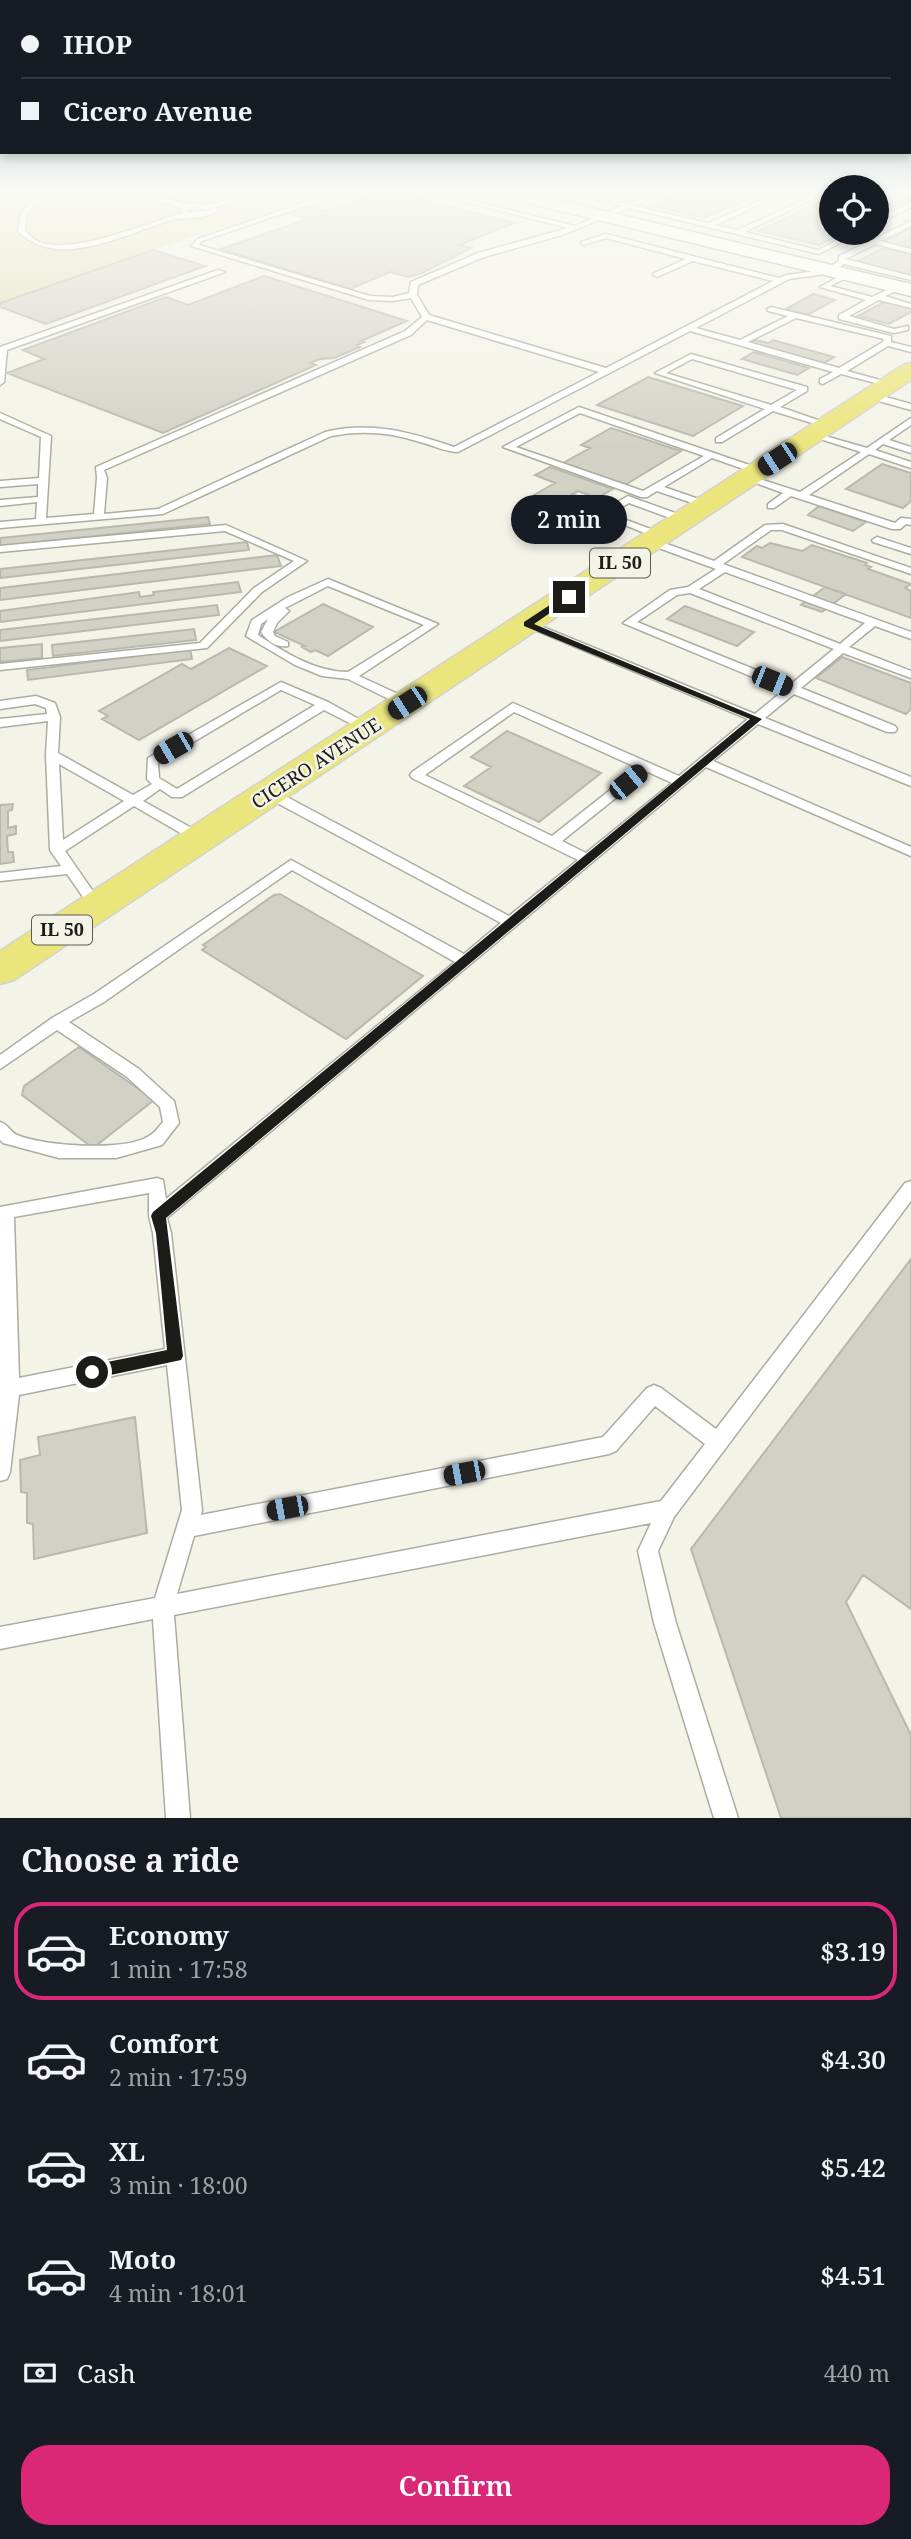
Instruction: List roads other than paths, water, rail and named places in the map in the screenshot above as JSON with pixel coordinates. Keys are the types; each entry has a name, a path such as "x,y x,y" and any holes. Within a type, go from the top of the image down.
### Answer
{"main road":[{"name":"CICERO AVENUE","path":"0,970 911,370"},
{"path":"0,956 39,945"}],"street":[{"path":"863,280 899,293"}],"lane":[{"path":"0,382 3,349 199,280"},
{"path":"308,280 369,298 393,299 413,295"},
{"path":"424,280 414,284 413,295 426,317 606,371"},
{"path":"0,526 172,508 328,434 347,429 369,427 401,432 454,450 777,280"},
{"path":"899,293 842,317 894,331 909,327"},
{"path":"771,309 888,338 887,343"},
{"path":"741,343 794,315"},
{"path":"99,517 102,478 99,469 408,333 426,317"},
{"path":"689,328 839,371 911,407"},
{"path":"823,381 887,343 911,350"},
{"path":"719,440 772,408 804,389 691,356 659,373 772,408 868,451 911,465"},
{"path":"711,455 644,495 508,447 579,410 711,455 796,494 896,527"},
{"path":"0,416 46,436 41,522"},
{"path":"771,506 868,451 911,421"},
{"path":"882,441 911,450"},
{"path":"0,484 43,481"},
{"path":"656,488 696,513"},
{"path":"0,502 42,499"},
{"path":"696,513 628,499 602,514 720,566 911,636"},
{"path":"911,522 905,520 877,540 911,551"},
{"path":"691,590 769,527 783,527 911,571"},
{"path":"0,549 226,528 302,561 258,590 203,646 0,667"},
{"path":"350,676 432,624 328,582 256,622 252,636 269,648 336,678 350,676 407,703"},
{"path":"891,729 629,623 674,592 691,590 911,675"},
{"path":"158,1216 873,622"},
{"path":"527,624 911,782"},
{"path":"324,705 177,794 153,779 152,761 281,685 324,705 369,728"},
{"path":"0,705 36,700 51,706 54,717 52,755 57,850 97,907"},
{"path":"587,859 416,775 513,707 681,782"},
{"path":"0,723 54,717"},
{"path":"52,755 201,839"},
{"path":"705,762 911,852"},
{"path":"553,842 647,767"},
{"path":"57,850 160,785"},
{"path":"270,793 511,923"},
{"path":"0,1063 58,1022 99,998 291,864 465,961"},
{"path":"0,877 69,869"},
{"path":"0,1128 9,1139 59,1152 116,1152 156,1141 171,1123 168,1105 133,1073 58,1022"},
{"path":"0,1472 9,1388 3,1206 158,1185 158,1216 163,1233 191,1510 163,1605 178,1818"},
{"path":"726,1818 665,1623 648,1551 667,1510 911,1188"},
{"path":"9,1388 175,1356"},
{"path":"186,1528 609,1445 654,1394 718,1442"},
{"path":"0,1638 667,1510"}]}
